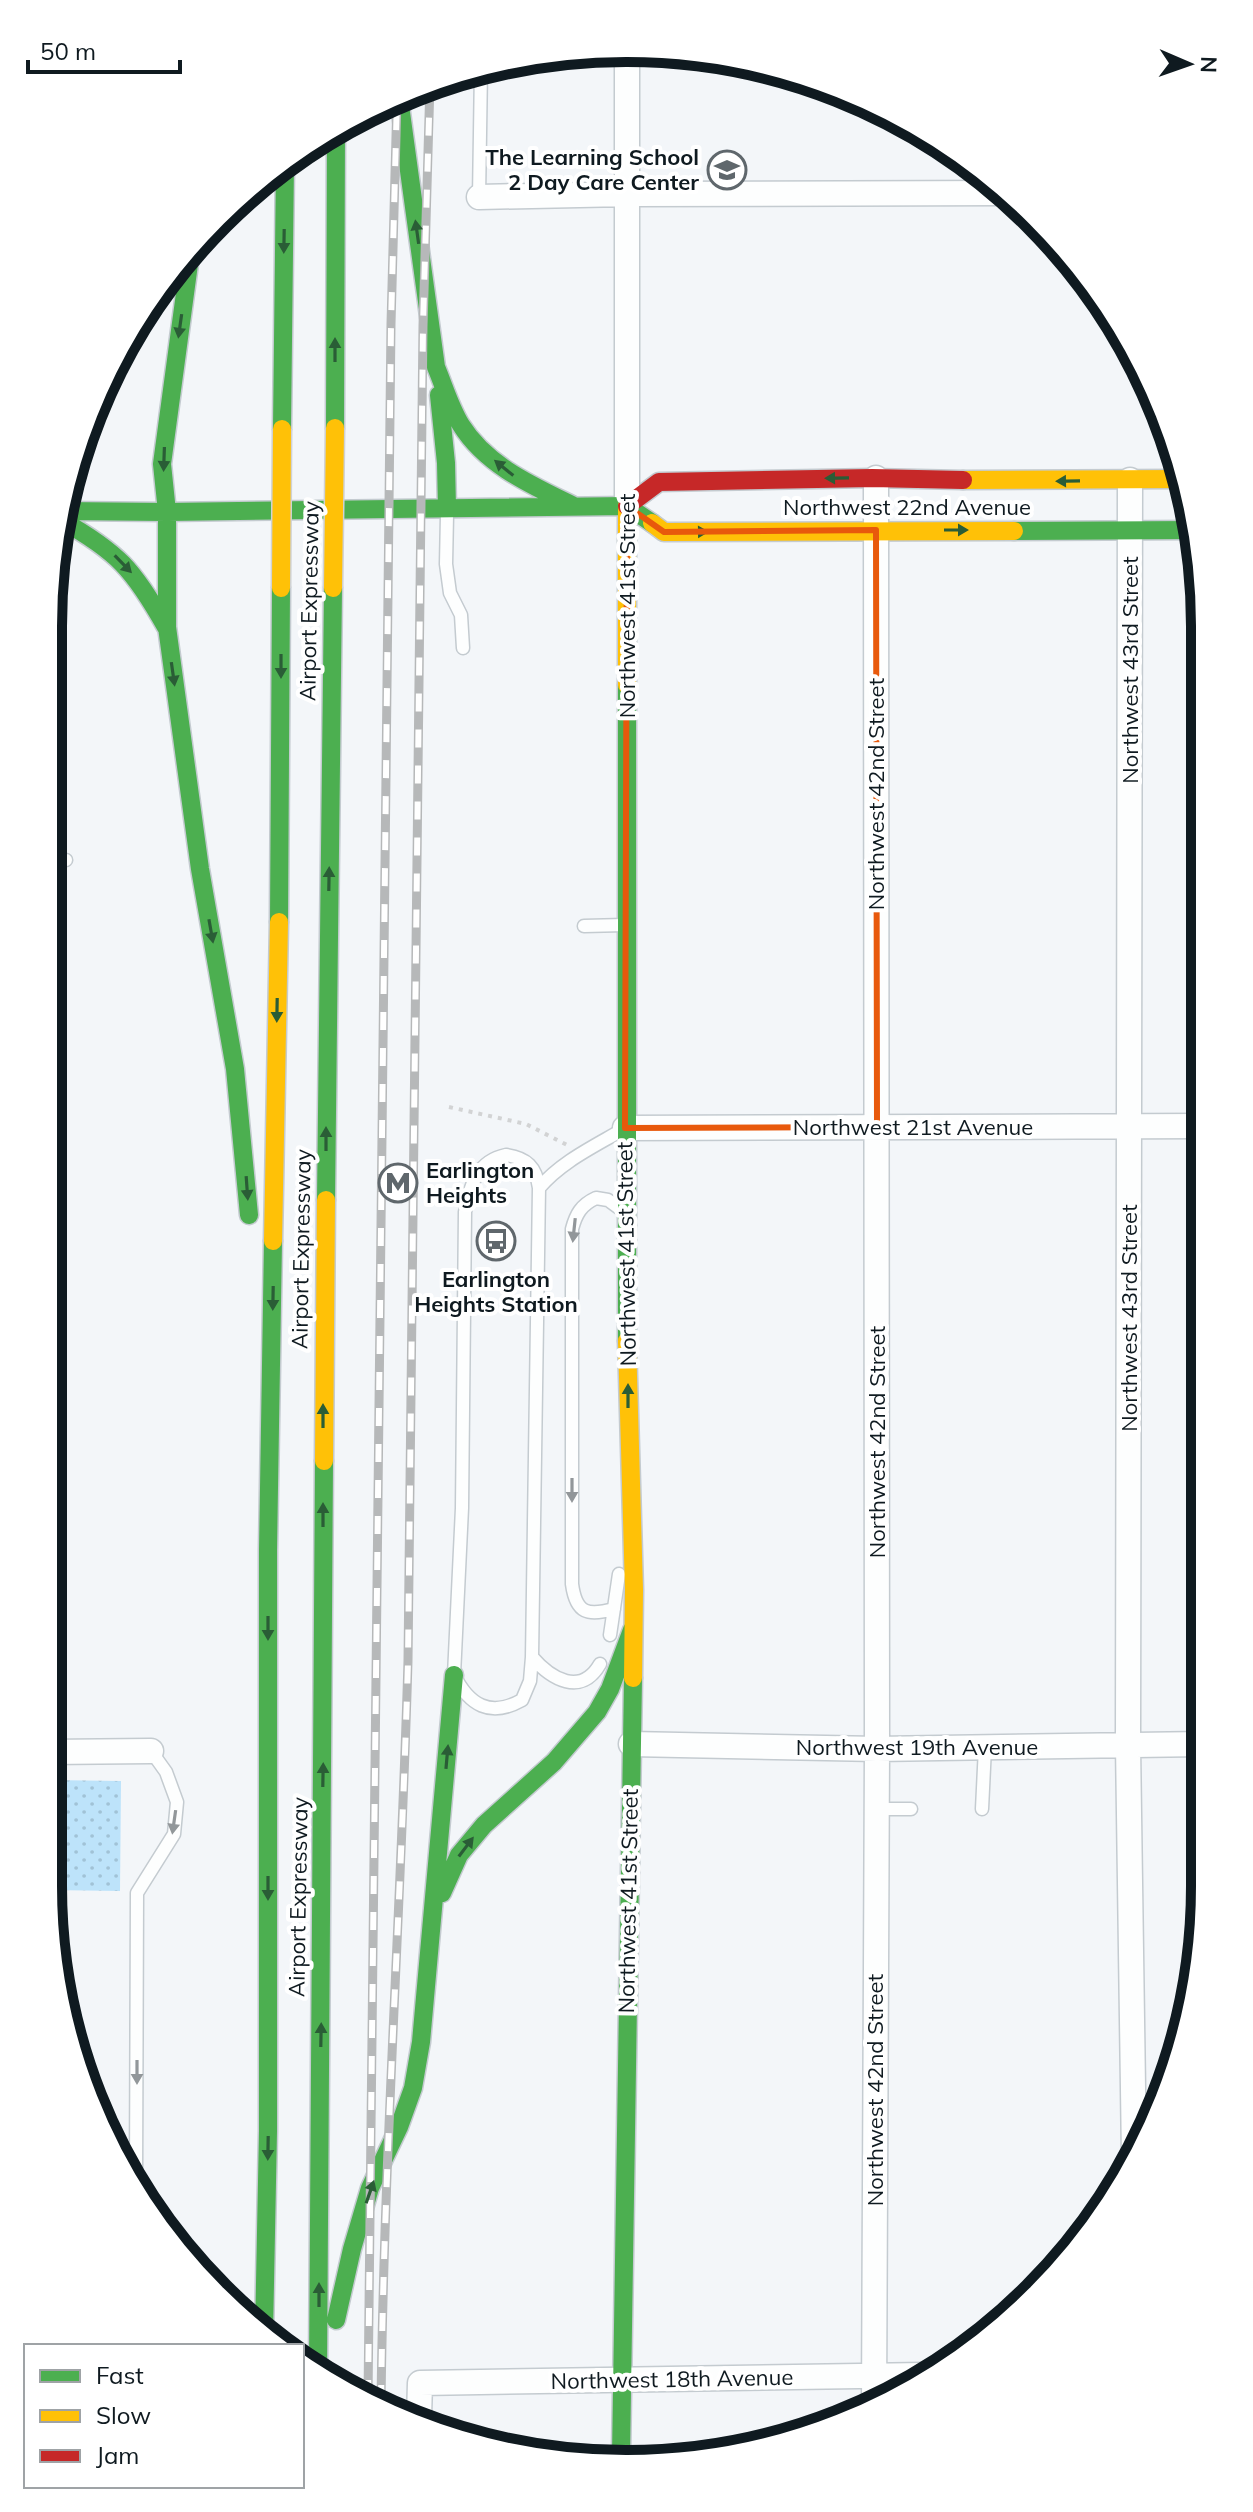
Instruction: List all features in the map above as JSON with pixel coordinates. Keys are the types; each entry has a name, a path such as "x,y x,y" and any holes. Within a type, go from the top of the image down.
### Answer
{"main road":[{"path":"401,109 436,367 446,463 447,508"},
{"name":"Airport Expressway","path":"318,2358 323,1357 336,143"},
{"name":"Airport Expressway","path":"264,2318 268,2131 268,1550 279,945 285,178"},
{"path":"188,272 162,464 167,512 167,627 200,869 235,1069 250,1234"},
{"path":"436,367 464,429 480,448 514,476 572,505"},
{"name":"Northwest 22nd Avenue","path":"1172,479 1006,481 876,478 659,482 627,506 664,532 1182,530"},
{"path":"74,511 627,506"},
{"name":"Northwest 41st Street","path":"621,2450 634,1590 629,1502 625,1128 627,506"},
{"path":"71,526 98,542 126,565 167,627"},
{"path":"254,1293 268,1550"},
{"path":"429,1946 442,1893 459,1855 484,1825 554,1762 597,1712 610,1689 632,1630"},
{"path":"326,2363 352,2249 370,2188 399,2127 413,2088 421,2042 454,1675"}],"street":[{"name":"Northwest 41st Street","path":"627,62 627,506"},
{"path":"479,197 988,193"},
{"name":"Northwest 42nd Street","path":"874,2393 876,478"},
{"name":"Northwest 43rd Street","path":"1130,480 1128,1745 1134,2134"},
{"name":"Northwest 21st Avenue","path":"625,1128 1191,1126"},
{"name":"Northwest 19th Avenue","path":"631,1744 877,1749 1191,1744"},
{"path":"62,1752 151,1751"},
{"name":"Northwest 18th Avenue","path":"419,2410 420,2383 907,2375"}],"lane":[{"path":"479,197 481,81"},
{"path":"447,508 446,564 450,593 461,615 463,648"},
{"path":"62,860 66,860"},
{"path":"584,926 627,925"},
{"path":"539,1188 552,1173 625,1128"},
{"path":"506,1155 525,1160 537,1176 539,1188 532,1657 528,1691 522,1700 504,1708 483,1706 472,1701 462,1691 454,1675 462,1524 467,1204 477,1173 487,1161 496,1157 506,1155"},
{"path":"614,1609 601,1613 584,1611 577,1605 572,1584 572,1229 581,1208 596,1198 608,1200 626,1214"},
{"path":"607,1644 629,1502"},
{"path":"532,1657 551,1676 574,1682 585,1680 593,1674 603,1657"},
{"path":"982,1809 985,1747"},
{"path":"136,2164 137,1893 174,1834 177,1802 166,1772 151,1751"},
{"path":"877,1809 911,1809"}],"path":[{"path":"449,1107 526,1124 584,1153"}],"highlighted area":[{"path":"627,506 664,532 876,530 877,1127 625,1128"}],"shaded area":[{"path":"62,1780 121,1781 120,1891 62,1890"}],"railway":[{"path":"381,2394 408,1661 423,326 430,98"},
{"path":"368,2387 391,324 397,111"}],"traffic: fast":[{"path":"401,109 436,367 450,404 471,439 496,463 572,505"},
{"path":"335,428 336,143"},
{"path":"282,429 285,178"},
{"path":"188,272 162,464 167,512 167,627 200,869 235,1069 249,1215"},
{"path":"439,395 447,508"},
{"path":"74,511 627,506 652,523"},
{"path":"71,526 97,542 123,564 166,627"},
{"path":"1014,531 1182,530"},
{"path":"279,922 281,588"},
{"path":"326,1200 333,588"},
{"path":"627,685 627,1341"},
{"path":"264,2318 268,2131 268,1550 273,1241"},
{"path":"318,2358 324,1461"},
{"path":"442,1893 459,1855 484,1825 554,1762 597,1712 610,1689 632,1630"},
{"path":"336,2320 370,2188 399,2127 413,2088 421,2042 454,1675"},
{"path":"621,2450 633,1678"}],"traffic: slow":[{"path":"333,588 335,428"},
{"path":"281,588 282,429"},
{"path":"963,480 1172,479"},
{"path":"627,506 627,685"},
{"path":"652,523 664,532 1014,531"},
{"path":"273,1241 279,922"},
{"path":"324,1461 326,1200"},
{"path":"627,1341 634,1590 633,1678"}],"traffic: jam":[{"path":"627,506 659,482 872,478 963,480"}],"place":[{"name":"The Learning School 2 Day Care Center","path":"727,170"},
{"name":"Earlington Heights","path":"398,1183"},
{"name":"Earlington Heights Station","path":"496,1241"}]}
